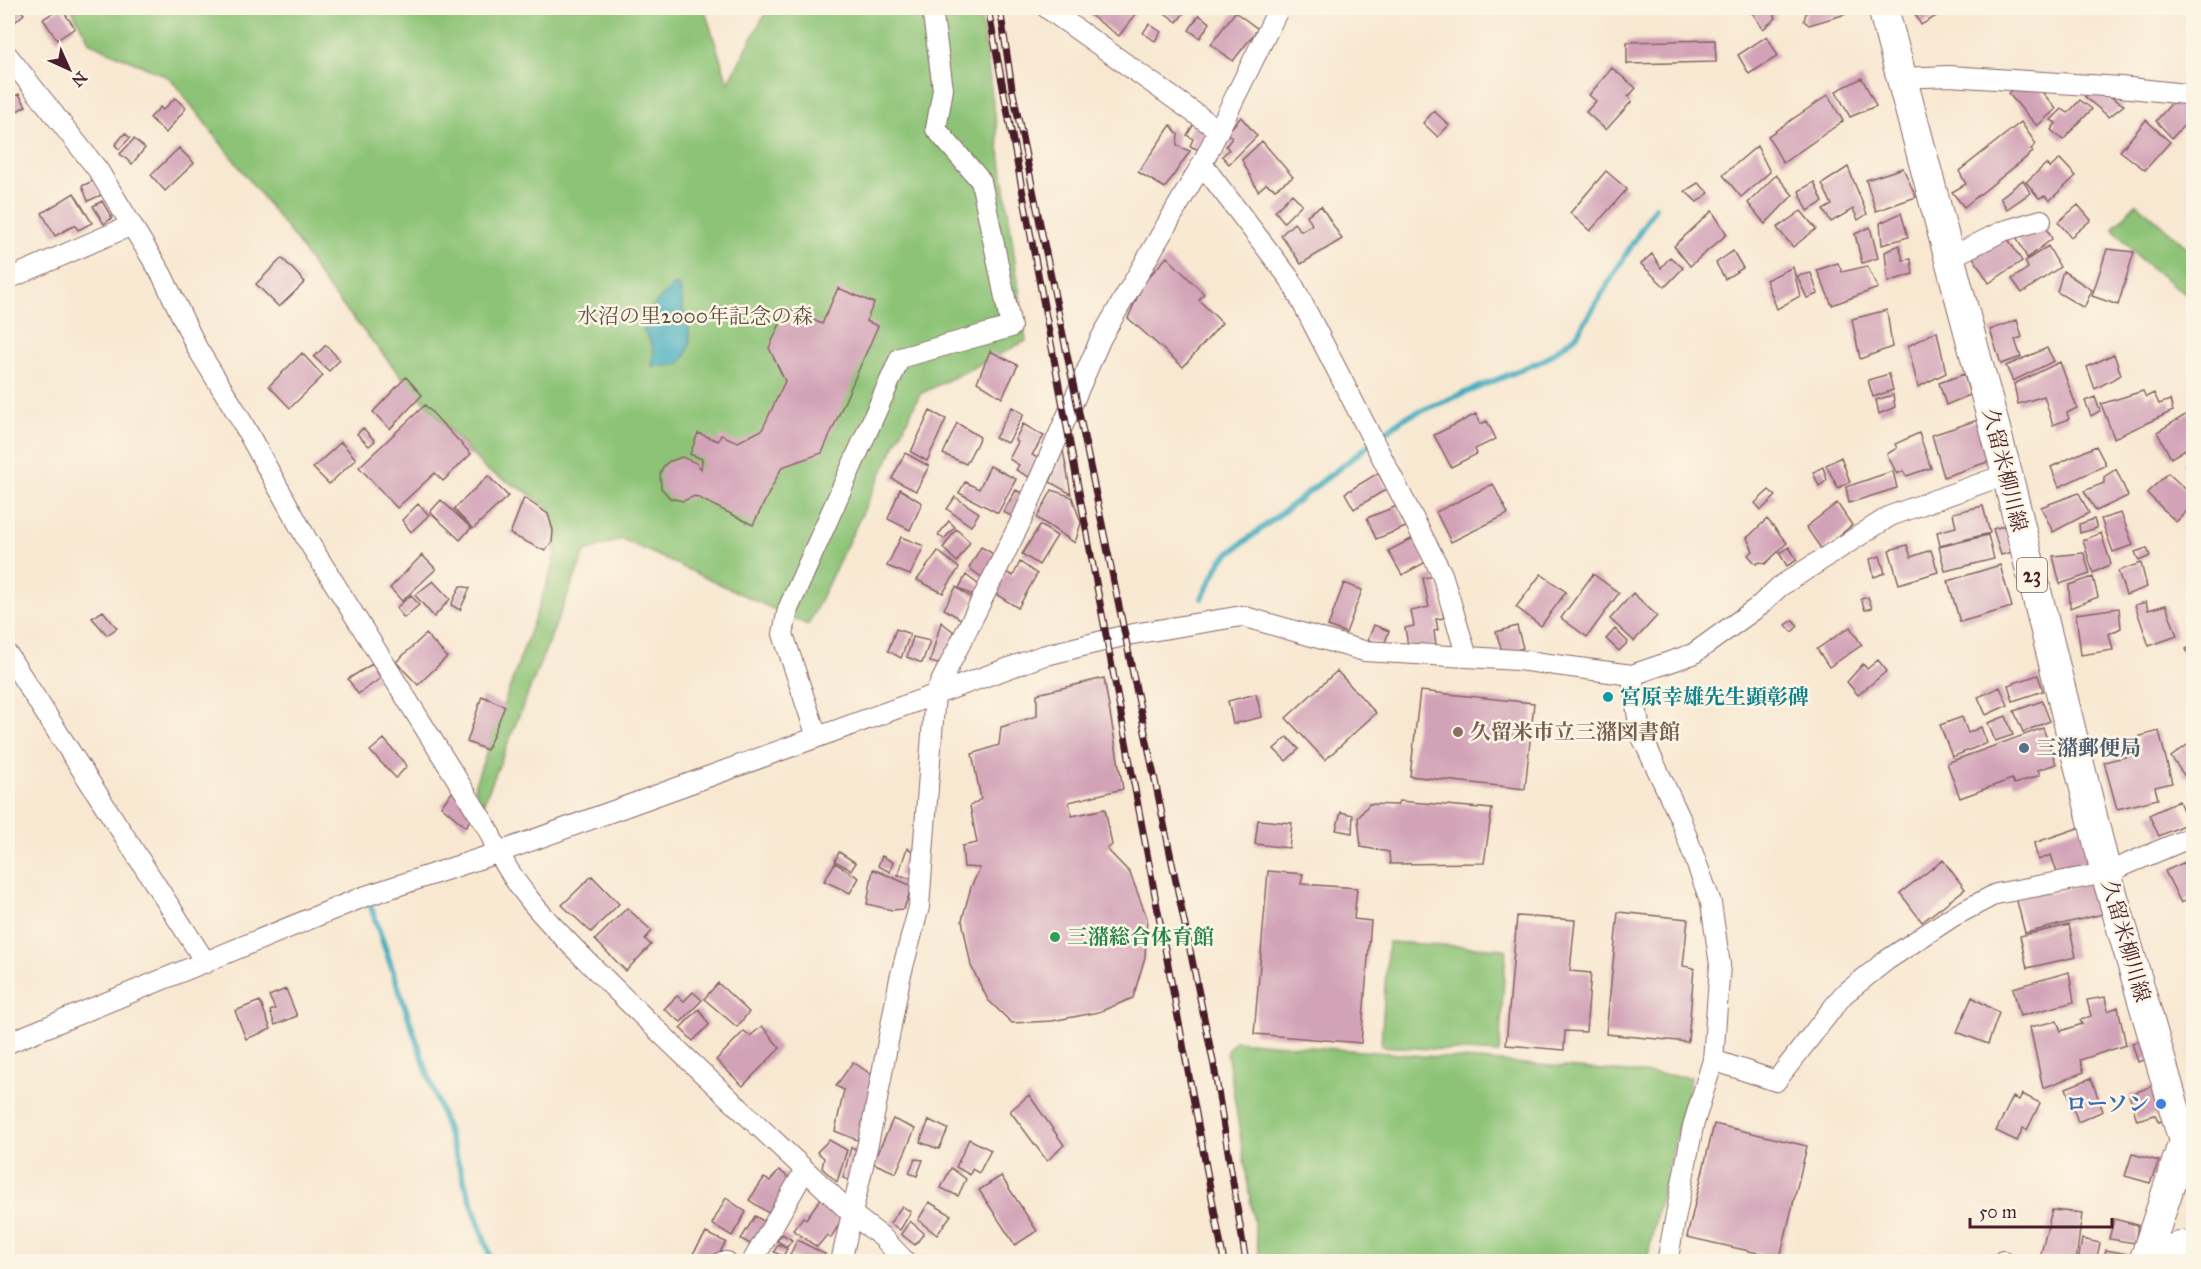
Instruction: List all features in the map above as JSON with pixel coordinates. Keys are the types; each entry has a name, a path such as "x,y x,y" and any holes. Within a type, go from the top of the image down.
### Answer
{"main road":[{"name":"久留米柳川線","path":"1883,8 2007,474 2106,873 2193,1176"},
{"path":"2144,1259 2184,1141"}],"street":[{"path":"817,737 783,634 788,609 900,358 1011,327 981,181 936,129 943,88 932,8"},
{"path":"1047,8 1217,129"},
{"path":"841,1262 873,1121 900,978 919,907 935,694 1022,519 1101,338 1202,164 1217,129 1279,8"},
{"path":"8,56 98,170 132,225 162,274 197,348 237,413 306,538 488,829 497,853 530,904 639,1013 852,1214 882,1237 906,1262"},
{"path":"1901,78 1949,76 2121,87 2193,95"},
{"path":"1202,164 1290,279 1442,574 1467,657"},
{"path":"1949,258 2003,231 2041,220"},
{"path":"8,279 132,225"},
{"path":"8,1043 363,897 497,853 1042,656 1106,639 1242,615 1364,651 1518,660 1632,675 1693,654 1758,607 1779,587 1890,516 2007,474"},
{"path":"8,655 206,963"},
{"path":"1632,675 1640,733 1680,818 1711,903 1720,964 1713,1060 1693,1126 1667,1262"},
{"path":"1713,1060 1776,1081 1843,995 1887,960 1952,917 1996,894 2106,873 2193,836"},
{"path":"2184,1141 2193,1112"},
{"path":"752,1262 806,1170"},
{"path":"2144,1259 2184,1244 2193,1249"},
{"path":"722,1262 727,1262"}],"green space":[{"name":"水沼の里2000年記念の森","path":"71,8 704,8 728,83 768,8 980,8 1026,341 920,394 808,625 622,539 585,552 483,805 474,787 553,567 557,537 551,510 525,491 486,470 401,376 323,282 299,244 170,78 90,43"},
{"path":"2137,203 2193,253 2192,299 2141,260 2113,228"},
{"path":"1388,942 1506,949 1499,1053 1381,1046"},
{"path":"1235,1041 1691,1077 1647,1261 1260,1261 1227,1051"}],"water":[{"path":"673,286 680,287 684,317 689,327 690,344 685,357 677,365 652,367 654,352 643,330 644,323 654,306"}],"building":[{"path":"8,8 18,8 24,14 8,28"},
{"path":"61,8 75,28 57,40 43,19"},
{"path":"1090,8 1139,9 1119,36 1086,12"},
{"path":"1158,8 1188,8 1177,22"},
{"path":"1749,8 1770,8 1776,18 1763,29"},
{"path":"1807,8 1852,8 1846,14 1809,25 1804,21"},
{"path":"1912,8 1950,8 1921,25"},
{"path":"1235,12 1258,29 1233,61 1211,44"},
{"path":"1199,15 1210,23 1200,38 1189,30"},
{"path":"1149,24 1161,32 1155,41 1143,33"},
{"path":"1767,36 1778,56 1749,74 1738,55"},
{"path":"1715,40 1716,62 1627,64 1627,42"},
{"path":"1612,68 1636,88 1628,97 1632,101 1606,130 1586,112 1596,101 1589,95"},
{"path":"2030,77 2056,109 2037,126 2008,93"},
{"path":"1862,78 1876,106 1850,117 1836,91"},
{"path":"2095,87 2124,105 2109,117 2085,97"},
{"path":"8,88 13,97 19,94 26,106 8,116"},
{"path":"2183,90 2194,101 2194,115 2172,138 2156,121"},
{"path":"1828,95 1843,121 1783,163 1768,136"},
{"path":"175,98 186,108 166,133 150,118 160,107 163,110"},
{"path":"2080,100 2092,109 2063,140 2051,130 2056,123 2051,120 2062,109 2068,113"},
{"path":"1434,111 1449,125 1438,137 1423,123"},
{"path":"1241,117 1257,136 1229,164 1222,156 1229,150 1226,146 1232,138 1227,133"},
{"path":"1197,119 1211,129 1199,150 1190,146 1193,139 1187,135"},
{"path":"2146,120 2170,142 2145,170 2120,151"},
{"path":"2021,122 2036,144 2031,149 2033,152 1964,207 1952,192 1966,184 1959,171"},
{"path":"1171,125 1178,135 1177,146 1190,151 1165,188 1138,172"},
{"path":"125,133 130,138 119,149 115,145"},
{"path":"134,139 145,148 132,164 120,154"},
{"path":"1262,141 1293,177 1275,189 1266,184 1258,191 1242,160"},
{"path":"1757,146 1770,172 1741,197 1723,175"},
{"path":"179,148 194,163 165,191 151,175"},
{"path":"2060,159 2076,176 2050,200 2045,196 2039,198 2026,182 2046,164 2050,168"},
{"path":"1848,167 1867,214 1858,220 1853,209 1831,222 1823,210 1832,205 1822,184"},
{"path":"1903,168 1916,197 1876,211 1866,180"},
{"path":"1606,171 1627,189 1590,231 1570,213"},
{"path":"1776,175 1793,195 1765,224 1748,203"},
{"path":"95,180 101,195 88,201 82,186"},
{"path":"2023,180 2030,193 2007,209 2000,198"},
{"path":"1814,182 1823,202 1808,211 1799,191"},
{"path":"1698,183 1709,193 1697,202 1685,191"},
{"path":"74,193 92,223 78,230 75,225 55,236 42,213"},
{"path":"1292,194 1302,204 1284,222 1275,211"},
{"path":"102,201 112,218 104,224 93,206"},
{"path":"2078,205 2091,220 2071,237 2058,222"},
{"path":"1321,206 1342,239 1301,264 1281,235 1294,223 1301,231 1312,225 1307,215"},
{"path":"1712,211 1727,234 1690,266 1674,246"},
{"path":"1801,211 1816,229 1793,247 1777,228"},
{"path":"1901,213 1908,237 1882,245 1880,223"},
{"path":"2045,224 2052,239 2027,258 2014,232"},
{"path":"1870,227 1878,258 1862,263 1855,234"},
{"path":"2005,234 2022,261 1989,283 1971,254"},
{"path":"1899,245 1903,260 1911,259 1913,274 1888,282 1885,252"},
{"path":"2048,246 2060,267 2022,293 2012,279 2028,268 2025,261"},
{"path":"2107,249 2134,252 2118,305 2092,296"},
{"path":"1733,251 1743,268 1725,279 1716,263"},
{"path":"1652,254 1661,268 1670,257 1683,268 1665,287 1641,264"},
{"path":"1167,257 1204,294 1199,300 1222,323 1183,367 1128,318 1144,282"},
{"path":"282,258 305,282 279,307 256,284"},
{"path":"1838,263 1842,272 1867,266 1878,288 1832,305 1817,270"},
{"path":"1793,267 1800,296 1777,309 1766,280"},
{"path":"2063,271 2092,290 2084,308 2057,292"},
{"path":"1811,273 1818,294 1807,298 1797,276"},
{"path":"838,288 874,303 866,321 878,326 822,453 782,467 753,525 695,496 683,501 670,498 661,488 660,474 663,467 668,462 682,457 696,463 701,469 702,459 690,454 698,433 718,441 721,435 738,442 762,430 785,381 769,348 787,308 822,324"},
{"path":"1887,310 1892,347 1860,359 1852,319"},
{"path":"2017,320 2022,337 2015,340 2021,357 2001,364 1990,330"},
{"path":"1937,331 1946,373 1918,387 1908,346"},
{"path":"326,345 340,360 329,371 314,357"},
{"path":"2047,348 2054,361 2013,381 2006,366"},
{"path":"990,351 1018,365 1002,398 977,382"},
{"path":"302,353 323,376 290,408 269,386"},
{"path":"2114,354 2121,375 2095,389 2087,367"},
{"path":"2060,362 2077,408 2067,413 2069,419 2053,425 2044,396 2018,404 2014,384"},
{"path":"1889,374 1893,390 1873,397 1868,380"},
{"path":"1964,374 1970,395 1946,405 1939,383"},
{"path":"406,377 422,395 390,429 373,412"},
{"path":"2143,391 2146,397 2154,393 2159,404 2170,400 2173,411 2114,438 2101,404"},
{"path":"1893,395 1895,407 1879,414 1876,400"},
{"path":"2095,397 2100,411 2091,416 2085,401"},
{"path":"425,405 471,454 443,481 435,473 397,508 359,467"},
{"path":"1012,407 1024,414 1008,443 995,438"},
{"path":"930,411 946,419 927,461 911,452"},
{"path":"2192,411 2194,444 2171,458 2157,432"},
{"path":"1476,414 1481,424 1487,421 1496,439 1475,449 1477,454 1451,467 1434,435"},
{"path":"1978,420 1990,461 1944,477 1932,435"},
{"path":"957,423 980,437 966,464 943,454"},
{"path":"1023,424 1044,436 1032,455 1040,459 1029,477 1016,470 1019,465 1009,459 1018,442 1015,440"},
{"path":"363,428 375,441 369,446 357,434"},
{"path":"1919,433 1931,468 1906,476 1903,471 1897,474 1887,454 1897,448 1895,444"},
{"path":"341,442 356,459 329,484 313,468"},
{"path":"2096,446 2106,465 2059,487 2051,467"},
{"path":"1063,450 1071,494 1050,482"},
{"path":"905,453 929,466 916,491 892,479"},
{"path":"2194,456 2194,473 2185,464"},
{"path":"1841,457 1850,482 1838,488 1826,465"},
{"path":"990,466 1016,479 998,513 959,493 965,482 979,489"},
{"path":"1823,467 1827,480 1819,486 1813,472"},
{"path":"2116,469 2128,496 2096,511 2084,491 2104,483 2104,477"},
{"path":"1893,471 1897,488 1849,503 1846,487"},
{"path":"1378,473 1387,489 1354,509 1345,493"},
{"path":"2168,473 2194,497 2194,504 2176,522 2147,493"},
{"path":"488,476 508,496 473,529 454,509"},
{"path":"1493,484 1508,514 1451,542 1436,512"},
{"path":"900,489 922,503 910,530 888,519"},
{"path":"1016,490 1025,495 1016,518 1003,512"},
{"path":"1052,490 1072,497 1081,523 1075,543 1037,518"},
{"path":"1769,490 1776,496 1761,510 1755,503"},
{"path":"2079,493 2089,513 2053,532 2041,507"},
{"path":"955,497 979,513 971,526 947,509"},
{"path":"524,498 548,514 553,530 552,543 545,551 510,534"},
{"path":"441,500 471,528 460,540 430,512"},
{"path":"1837,503 1852,525 1822,550 1806,527"},
{"path":"418,504 429,515 411,532 402,520"},
{"path":"1397,506 1406,527 1376,539 1367,518"},
{"path":"1983,506 1990,533 1940,546 1937,532 1956,527 1953,513"},
{"path":"2121,513 2133,545 2113,552 2101,519"},
{"path":"1767,519 1787,543 1765,564 1760,562 1756,564 1748,555 1753,551 1747,538"},
{"path":"2094,519 2097,528 2080,533 2079,524"},
{"path":"949,521 955,527 944,539 938,535"},
{"path":"1040,525 1057,536 1039,565 1022,554"},
{"path":"2004,526 2012,552 2001,555 1993,529"},
{"path":"956,529 970,542 957,562 943,548"},
{"path":"2101,533 2111,564 2093,573 2083,540"},
{"path":"1988,535 1994,559 1945,571 1939,547"},
{"path":"901,537 924,546 910,575 887,566"},
{"path":"1413,538 1426,562 1402,575 1388,551"},
{"path":"1907,545 1911,557 1931,550 1938,572 1899,584 1889,550"},
{"path":"981,547 997,556 983,578 969,568"},
{"path":"1789,547 1797,560 1787,566 1779,553"},
{"path":"2147,548 2150,556 2139,561 2135,552"},
{"path":"938,551 959,568 943,593 917,580"},
{"path":"2084,553 2090,574 2060,584 2053,556"},
{"path":"422,555 436,569 402,601 390,588"},
{"path":"1880,556 1885,573 1874,577 1870,559"},
{"path":"1020,562 1037,574 1018,608 994,593 1006,572 1013,576"},
{"path":"2141,563 2147,587 2126,595 2118,571"},
{"path":"2000,565 2012,607 1960,622 1948,581"},
{"path":"1541,574 1566,592 1541,626 1516,607"},
{"path":"1593,574 1619,593 1587,637 1561,618"},
{"path":"966,575 983,588 977,598 959,588"},
{"path":"1435,576 1444,618 1436,619 1438,630 1434,631 1436,645 1409,651 1405,628 1414,626 1411,611 1429,607 1423,578"},
{"path":"2093,577 2098,597 2070,608 2069,585"},
{"path":"433,581 450,599 434,617 415,595"},
{"path":"1344,583 1362,590 1346,633 1328,626"},
{"path":"460,586 470,588 460,610 451,605"},
{"path":"956,587 974,600 962,620 944,609"},
{"path":"1633,593 1657,616 1634,641 1610,619"},
{"path":"411,595 419,605 404,618 396,608"},
{"path":"1868,597 1872,608 1865,610 1861,599"},
{"path":"2146,602 2148,610 2166,605 2177,636 2149,646 2135,605"},
{"path":"2119,608 2121,628 2109,634 2113,650 2081,655 2076,614"},
{"path":"103,611 117,628 107,635 92,618"},
{"path":"1793,620 1798,626 1792,632 1786,625"},
{"path":"941,622 954,632 942,665 930,662"},
{"path":"1374,625 1389,631 1384,645 1368,640"},
{"path":"1517,626 1523,648 1503,654 1496,632"},
{"path":"1850,627 1862,645 1829,667 1817,649"},
{"path":"896,629 910,634 901,658 888,651"},
{"path":"1615,629 1628,642 1619,651 1606,639"},
{"path":"426,634 447,657 418,685 396,662"},
{"path":"913,637 930,641 922,663 907,657"},
{"path":"2193,646 2193,666 2186,649"},
{"path":"1878,660 1887,671 1858,695 1847,682 1863,664 1867,669"},
{"path":"372,664 381,678 358,694 348,679"},
{"path":"1337,671 1376,713 1325,760 1286,718"},
{"path":"2038,675 2043,691 2013,701 2008,685"},
{"path":"1104,678 1123,789 1069,802 1072,816 1105,809 1112,845 1107,849 1130,873 1147,918 1145,957 1133,998 1099,1012 1052,1021 1012,1023 988,1000 971,966 962,920 971,887 980,868 964,867 962,846 977,843 970,806 981,799 972,754 999,745 1001,727 1037,716 1037,694"},
{"path":"2000,687 2008,705 1986,715 1978,697"},
{"path":"1420,691 1534,703 1525,789 1410,776"},
{"path":"1256,694 1262,717 1233,724 1228,701"},
{"path":"482,696 505,706 487,750 467,742"},
{"path":"2042,701 2050,721 2023,732 2014,711"},
{"path":"2006,716 2013,735 1995,741 1988,723"},
{"path":"1962,717 1968,733 1981,727 1987,743 1952,757 1940,725"},
{"path":"2043,728 2056,764 2038,770 2040,775 2014,784 2012,779 1960,798 1947,763"},
{"path":"2159,731 2172,783 2155,787 2158,799 2117,809 2104,762 2141,753 2137,737"},
{"path":"1287,737 1299,749 1286,761 1274,749"},
{"path":"384,739 407,766 396,778 370,751"},
{"path":"2194,740 2194,772 2186,778 2171,757"},
{"path":"454,790 473,814 466,827 441,806"},
{"path":"1399,801 1492,809 1484,863 1390,864 1389,852 1361,847 1358,818 1369,804 1397,805"},
{"path":"2179,801 2188,823 2159,836 2149,815"},
{"path":"1341,812 1353,815 1352,833 1336,830"},
{"path":"1258,820 1292,823 1289,848 1255,844"},
{"path":"2081,827 2095,865 2058,875 2051,855 2038,860 2034,843"},
{"path":"907,848 918,854 913,879 898,875"},
{"path":"839,852 856,863 851,870 835,861"},
{"path":"882,856 893,862 890,872 878,866"},
{"path":"2194,858 2194,896 2181,903 2165,871"},
{"path":"1943,860 1965,889 1922,922 1900,893"},
{"path":"835,863 859,878 850,893 824,881"},
{"path":"873,869 912,886 904,909 892,910 867,904"},
{"path":"1268,871 1303,874 1301,884 1357,888 1354,919 1371,921 1361,1043 1254,1034"},
{"path":"592,876 619,904 591,932 562,905"},
{"path":"2095,882 2103,914 2025,933 2016,897 2048,889 2048,894"},
{"path":"627,908 652,931 645,939 651,945 626,971 595,940"},
{"path":"1618,912 1688,919 1683,966 1694,968 1688,1042 1606,1034"},
{"path":"1517,916 1575,920 1570,971 1591,973 1586,1032 1565,1031 1564,1050 1506,1045"},
{"path":"2069,925 2076,957 2027,968 2020,936"},
{"path":"2069,972 2074,1002 2020,1016 2013,988"},
{"path":"718,983 749,1012 737,1027 704,999"},
{"path":"286,989 297,1016 275,1025 270,1011 275,1009 269,996"},
{"path":"693,992 702,1000 681,1022 664,1009 677,996 684,1001"},
{"path":"1972,997 1999,1013 1988,1044 1957,1032"},
{"path":"2105,997 2108,1011 2118,1007 2126,1045 2080,1060 2084,1072 2043,1088 2030,1027 2057,1021 2061,1031 2082,1024 2080,1020 2091,1016 2087,1000"},
{"path":"260,1001 271,1029 246,1039 235,1011"},
{"path":"699,1009 709,1025 693,1041 680,1028"},
{"path":"762,1026 780,1048 743,1086 716,1060 744,1031 750,1036"},
{"path":"2148,1038 2154,1056 2138,1062 2132,1043"},
{"path":"853,1062 878,1079 862,1142 835,1131 844,1090 836,1086"},
{"path":"2091,1078 2103,1111 2078,1122 2066,1088"},
{"path":"2152,1086 2174,1117 2159,1122 2155,1115 2137,1120 2129,1095"},
{"path":"2022,1094 2040,1103 2027,1130 2023,1128 2017,1141 1996,1131 2013,1097 2019,1100"},
{"path":"1029,1095 1064,1145 1047,1161 1010,1111"},
{"path":"893,1119 915,1129 896,1173 873,1163"},
{"path":"929,1120 948,1129 939,1149 920,1142"},
{"path":"1714,1124 1807,1146 1780,1258 1687,1237"},
{"path":"969,1139 991,1150 979,1173 972,1169 970,1175 956,1167"},
{"path":"829,1140 847,1150 837,1182 822,1168 824,1158 817,1152"},
{"path":"851,1147 863,1152 855,1182 843,1178"},
{"path":"2132,1154 2159,1161 2150,1183 2125,1176"},
{"path":"915,1159 923,1160 917,1176 909,1173"},
{"path":"951,1168 966,1179 958,1196 941,1188"},
{"path":"779,1170 793,1181 773,1216 749,1200 764,1178 770,1181"},
{"path":"1001,1176 1037,1231 1015,1245 979,1190"},
{"path":"823,1195 845,1214 831,1238 827,1235 817,1247 793,1230 803,1217 806,1219"},
{"path":"726,1198 746,1212 732,1236 712,1224"},
{"path":"929,1202 951,1215 937,1235 918,1220"},
{"path":"902,1206 911,1212 900,1230 890,1223"},
{"path":"2052,1210 2082,1213 2076,1262 2040,1257"},
{"path":"755,1216 768,1224 756,1247 741,1239"},
{"path":"2114,1219 2138,1225 2135,1243 2109,1239"},
{"path":"910,1221 924,1233 915,1245 901,1234"},
{"path":"706,1233 726,1242 714,1262 695,1262 690,1258"},
{"path":"782,1234 792,1240 787,1247 777,1241"},
{"path":"2082,1239 2100,1243 2096,1262 2078,1262"},
{"path":"797,1240 825,1254 821,1262 804,1262 790,1255"},
{"path":"778,1244 787,1249 783,1256 774,1252"},
{"path":"2106,1250 2133,1255 2131,1262 2102,1262"}],"waterway":[{"path":"1202,598 1222,559 1404,418 1544,360 1576,336 1655,207"},
{"path":"370,904 492,1262"}],"railway":[{"path":"988,8 1224,1262"},
{"path":"1000,8 1012,88 1214,1066 1246,1262"}],"place":[{"name":"宮原幸雄先生顕彰碑","path":"1608,697"},
{"name":"久留米市立三潴図書館","path":"1458,732"},
{"name":"三潴郵便局","path":"2024,748"},
{"name":"三潴総合体育館","path":"1055,937"},
{"name":"ローソン","path":"2161,1104"}]}
